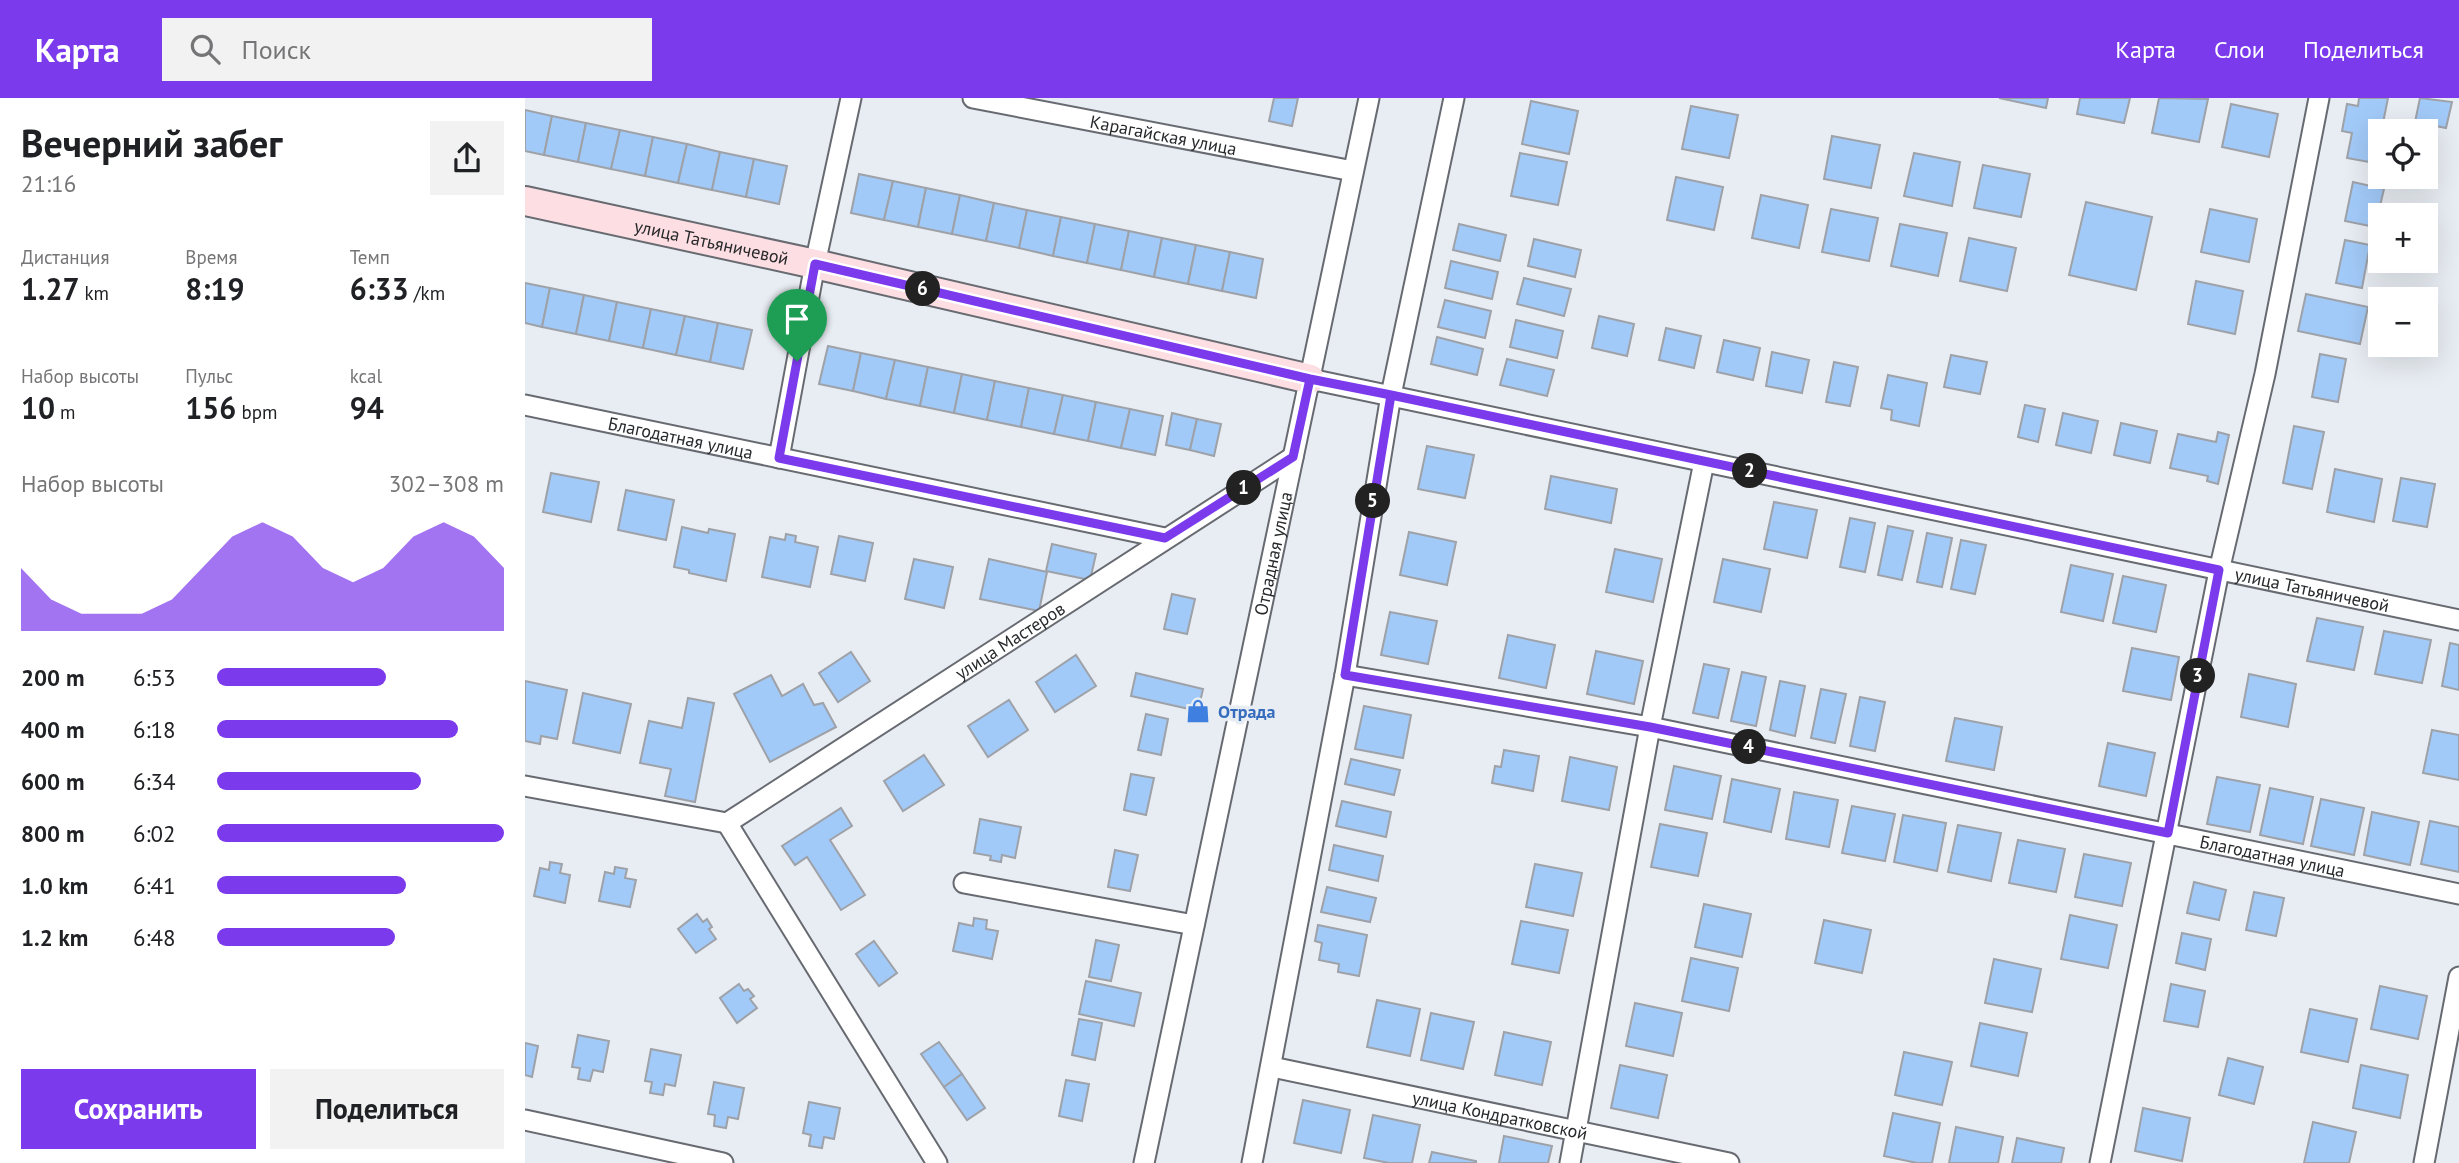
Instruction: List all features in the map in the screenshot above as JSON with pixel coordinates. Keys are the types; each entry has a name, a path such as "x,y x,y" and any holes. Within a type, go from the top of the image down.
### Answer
{"street":[{"path":"779,458 815,264 851,98"},
{"name":"Карагайская улица","path":"973,98 1353,171"},
{"name":"Отрадная улица","path":"1144,1163 1369,98"},
{"path":"1252,1163 1345,675 1391,395 1454,98"},
{"path":"2100,1163 2219,570 2265,374 2319,98"},
{"name":"улица Татьяничевой","path":"525,201 815,264 1310,379 2459,620"},
{"name":"Благодатная улица","path":"525,405 1165,538"},
{"name":"улица Мастеров","path":"727,823 1293,457"},
{"path":"1570,1163 1650,727 1704,462"},
{"name":"Благодатная улица","path":"1345,675 1650,727 2459,894"},
{"path":"525,786 727,823 937,1163"},
{"path":"964,883 1194,925"},
{"path":"2424,1163 2459,977"},
{"name":"улица Кондратковской","path":"1272,1066 1729,1163"},
{"path":"525,1120 723,1163"}],"building":[{"path":"1274,98 1298,98 1292,126 1269,121"},
{"path":"1999,98 2048,98 2046,108"},
{"path":"2080,98 2130,98 2124,123 2077,114"},
{"path":"2159,98 2208,99 2199,142 2152,133"},
{"path":"2359,98 2388,98 2384,119 2368,119 2368,162 2347,158 2352,133 2342,131 2347,104 2358,106"},
{"path":"2420,98 2452,102 2446,128 2438,126 2438,119 2416,119"},
{"path":"1531,101 1578,111 1569,154 1522,144"},
{"path":"2231,104 2278,114 2269,157 2222,147"},
{"path":"1691,106 1738,115 1729,158 1682,149"},
{"path":"525,110 552,116 544,155 525,151"},
{"path":"552,116 586,123 578,162 544,155"},
{"path":"586,123 620,130 611,169 578,162"},
{"path":"620,130 653,137 645,176 611,169"},
{"path":"1832,136 1880,145 1871,188 1824,179"},
{"path":"653,137 687,144 678,183 645,176"},
{"path":"687,144 720,152 712,190 678,183"},
{"path":"720,152 754,159 746,197 712,190"},
{"path":"1520,153 1567,162 1558,205 1511,196"},
{"path":"1914,153 1960,162 1952,206 1904,196"},
{"path":"754,159 787,166 779,204 746,197"},
{"path":"1983,165 2030,174 2021,217 1974,208"},
{"path":"859,174 893,181 884,220 851,213"},
{"path":"1676,177 1723,187 1714,230 1667,220"},
{"path":"893,181 926,188 918,227 884,220"},
{"path":"2353,182 2368,185 2368,189 2384,189 2381,203 2368,203 2368,226 2345,221"},
{"path":"926,188 960,195 952,234 918,227"},
{"path":"960,195 994,203 986,241 952,234"},
{"path":"1761,195 1808,205 1799,248 1752,238"},
{"path":"2086,202 2152,217 2136,290 2069,275"},
{"path":"994,203 1027,210 1019,248 986,241"},
{"path":"1831,209 1878,218 1869,261 1822,252"},
{"path":"2210,209 2257,219 2249,262 2201,252"},
{"path":"1027,210 1061,217 1053,256 1019,248"},
{"path":"1061,217 1095,224 1087,263 1053,256"},
{"path":"1095,224 1129,231 1121,270 1087,263"},
{"path":"1459,224 1506,235 1500,261 1453,250"},
{"path":"1900,224 1947,233 1938,276 1891,266"},
{"path":"1129,231 1162,238 1154,277 1121,270"},
{"path":"1162,238 1196,245 1188,284 1154,277"},
{"path":"1969,238 2016,248 2007,291 1960,281"},
{"path":"1534,239 1581,250 1575,277 1528,266"},
{"path":"2345,240 2368,245 2362,288 2336,283"},
{"path":"1196,245 1230,252 1222,291 1188,284"},
{"path":"1230,252 1263,259 1256,298 1222,291"},
{"path":"1451,261 1498,272 1492,299 1445,288"},
{"path":"1524,278 1571,289 1564,316 1517,304"},
{"path":"2196,281 2243,291 2235,334 2188,324"},
{"path":"525,283 550,288 542,327 525,323"},
{"path":"550,288 584,295 576,334 542,327"},
{"path":"2306,294 2368,307 2360,344 2298,331"},
{"path":"584,295 617,302 609,341 576,334"},
{"path":"1445,300 1491,311 1485,338 1438,327"},
{"path":"617,302 651,309 643,348 609,341"},
{"path":"651,309 685,316 676,355 643,348"},
{"path":"685,316 718,323 710,362 676,355"},
{"path":"1599,316 1634,324 1627,356 1592,348"},
{"path":"1516,320 1563,331 1557,358 1510,347"},
{"path":"718,323 752,330 743,369 710,362"},
{"path":"1666,328 1701,336 1694,368 1659,360"},
{"path":"1437,337 1483,349 1477,375 1431,364"},
{"path":"1724,340 1760,348 1753,380 1717,372"},
{"path":"828,346 861,353 853,391 819,384"},
{"path":"1772,352 1809,360 1802,393 1766,386"},
{"path":"861,353 895,360 886,399 853,391"},
{"path":"2320,354 2346,359 2338,402 2312,397"},
{"path":"1951,355 1987,362 1980,394 1944,387"},
{"path":"1507,359 1554,370 1547,396 1500,385"},
{"path":"895,360 928,367 920,406 886,399"},
{"path":"1834,362 1858,367 1850,406 1826,402"},
{"path":"928,367 962,374 954,413 920,406"},
{"path":"962,374 995,381 987,420 954,413"},
{"path":"1888,375 1927,383 1919,426 1891,420 1892,410 1881,408"},
{"path":"995,381 1029,388 1021,427 987,420"},
{"path":"1029,388 1063,395 1054,434 1021,427"},
{"path":"1063,395 1096,402 1088,441 1054,434"},
{"path":"1096,402 1130,409 1121,448 1088,441"},
{"path":"2025,405 2045,409 2038,442 2018,437"},
{"path":"1130,409 1163,416 1155,455 1121,448"},
{"path":"1172,413 1197,419 1190,450 1166,445"},
{"path":"2063,413 2098,421 2091,453 2056,445"},
{"path":"1197,419 1221,424 1214,456 1190,450"},
{"path":"2121,423 2157,431 2150,463 2114,455"},
{"path":"2294,426 2324,432 2312,489 2283,483"},
{"path":"2218,432 2229,435 2218,484 2207,481 2208,476 2170,468 2178,434 2216,442"},
{"path":"1427,446 1474,455 1465,498 1418,489"},
{"path":"2335,469 2382,479 2374,522 2327,512"},
{"path":"551,473 599,482 591,522 543,512"},
{"path":"1551,476 1617,489 1611,523 1545,509"},
{"path":"2401,478 2435,484 2427,527 2393,521"},
{"path":"626,490 674,500 666,540 618,530"},
{"path":"1774,502 1817,510 1807,558 1764,549"},
{"path":"1850,518 1875,523 1865,572 1840,567"},
{"path":"1888,526 1913,531 1902,580 1878,575"},
{"path":"682,527 708,533 709,529 735,534 726,581 674,567"},
{"path":"1409,532 1456,542 1447,585 1400,575"},
{"path":"1927,533 1952,538 1942,587 1917,582"},
{"path":"786,534 796,536 795,542 818,547 810,587 762,577 770,537 785,540"},
{"path":"839,536 873,543 865,581 831,574"},
{"path":"1961,540 1986,545 1975,594 1951,589"},
{"path":"1052,544 1096,554 1090,580 1046,571"},
{"path":"1615,549 1662,559 1653,602 1606,592"},
{"path":"914,559 953,567 944,608 905,599"},
{"path":"989,559 1047,572 1039,611 980,599"},
{"path":"1723,559 1770,569 1761,612 1714,602"},
{"path":"2071,565 2113,574 2103,621 2061,612"},
{"path":"2123,576 2166,585 2156,632 2113,623"},
{"path":"1172,594 1195,599 1187,634 1164,629"},
{"path":"1390,612 1437,621 1428,664 1381,655"},
{"path":"2317,618 2363,627 2354,670 2307,661"},
{"path":"2384,631 2431,640 2422,683 2375,674"},
{"path":"1508,635 1555,645 1546,688 1499,678"},
{"path":"2450,643 2459,645 2459,690 2442,686"},
{"path":"2132,648 2179,657 2171,700 2123,691"},
{"path":"1596,651 1643,661 1634,704 1587,694"},
{"path":"851,652 870,681 838,702 819,673"},
{"path":"1076,655 1096,686 1055,712 1036,682"},
{"path":"1704,664 1729,669 1718,718 1693,713"},
{"path":"1742,672 1766,677 1756,726 1731,721"},
{"path":"1136,673 1203,689 1198,711 1131,696"},
{"path":"2249,674 2296,684 2288,727 2241,717"},
{"path":"771,675 782,696 803,684 814,705 823,703 836,727 770,762 734,694"},
{"path":"525,681 567,690 557,739 541,736 540,744 525,741"},
{"path":"1780,681 1805,686 1795,736 1770,730"},
{"path":"1821,689 1846,694 1835,743 1811,738"},
{"path":"583,693 631,704 620,753 573,743"},
{"path":"1860,697 1885,702 1875,751 1850,746"},
{"path":"688,698 714,703 695,802 665,796 671,769 640,763 649,721 682,728"},
{"path":"1009,700 1028,730 988,757 968,726"},
{"path":"1364,706 1411,715 1403,758 1355,749"},
{"path":"1146,714 1168,719 1161,755 1138,750"},
{"path":"1955,718 2002,727 1994,770 1946,761"},
{"path":"2432,730 2459,735 2459,780 2423,773"},
{"path":"2108,743 2155,753 2146,796 2099,786"},
{"path":"1504,750 1539,756 1533,791 1492,783 1495,766 1501,767"},
{"path":"924,755 944,785 903,811 884,781"},
{"path":"1570,757 1617,767 1609,810 1562,801"},
{"path":"1351,759 1400,770 1394,795 1345,784"},
{"path":"1674,766 1721,776 1712,819 1665,810"},
{"path":"1131,774 1154,778 1146,815 1124,810"},
{"path":"2217,777 2260,785 2250,832 2207,824"},
{"path":"1732,779 1780,789 1771,832 1724,822"},
{"path":"2270,788 2313,797 2303,844 2260,835"},
{"path":"1794,792 1838,800 1829,847 1786,839"},
{"path":"2321,799 2364,808 2354,855 2311,846"},
{"path":"1342,801 1391,812 1386,837 1336,826"},
{"path":"1852,806 1895,814 1885,861 1842,853"},
{"path":"841,808 852,826 830,840 865,895 841,910 807,857 795,865 782,846"},
{"path":"2372,812 2419,822 2410,865 2364,855"},
{"path":"1903,815 1946,823 1937,871 1894,862"},
{"path":"980,819 1021,827 1015,858 1002,855 1001,862 990,860 991,856 974,853"},
{"path":"2430,821 2459,827 2459,872 2421,864"},
{"path":"1660,824 1707,833 1698,876 1651,867"},
{"path":"1958,825 2001,833 1991,881 1948,872"},
{"path":"2018,840 2065,849 2056,892 2009,883"},
{"path":"1334,845 1383,856 1378,881 1329,870"},
{"path":"1115,850 1138,855 1130,891 1108,887"},
{"path":"2084,854 2131,863 2122,906 2075,897"},
{"path":"550,862 562,864 560,873 570,875 565,903 534,896 540,868 549,870"},
{"path":"1535,864 1582,873 1573,916 1526,907"},
{"path":"615,867 627,869 625,878 636,880 630,907 599,901 605,872 614,874"},
{"path":"2194,882 2226,890 2219,920 2187,913"},
{"path":"1327,887 1376,898 1370,922 1321,912"},
{"path":"2254,892 2284,898 2276,936 2246,930"},
{"path":"1704,904 1751,914 1742,957 1695,947"},
{"path":"697,914 703,922 707,919 712,927 709,929 716,939 696,953 678,929"},
{"path":"2070,915 2117,925 2108,968 2061,959"},
{"path":"974,918 987,920 986,929 998,931 992,959 953,951 959,923 973,926"},
{"path":"1824,920 1871,930 1862,973 1815,963"},
{"path":"1521,921 1568,930 1559,973 1512,964"},
{"path":"1318,925 1367,935 1359,976 1338,972 1339,964 1319,960 1322,943 1315,941"},
{"path":"2182,933 2211,939 2205,970 2176,963"},
{"path":"1096,940 1119,945 1111,981 1089,977"},
{"path":"874,941 897,973 879,986 856,954"},
{"path":"1691,958 1738,968 1729,1011 1682,1001"},
{"path":"1994,959 2041,969 2032,1012 1985,1003"},
{"path":"1086,981 1141,993 1134,1026 1079,1014"},
{"path":"739,984 744,991 748,989 754,996 750,999 757,1008 737,1023 720,998"},
{"path":"2171,984 2205,991 2198,1027 2164,1021"},
{"path":"2380,986 2427,996 2418,1039 2371,1029"},
{"path":"1377,1000 1420,1009 1410,1056 1367,1047"},
{"path":"1635,1003 1682,1013 1673,1056 1626,1046"},
{"path":"2310,1009 2357,1019 2348,1062 2301,1052"},
{"path":"1431,1013 1474,1022 1463,1069 1421,1060"},
{"path":"1079,1019 1102,1023 1095,1060 1072,1055"},
{"path":"1980,1023 2027,1033 2018,1076 1971,1066"},
{"path":"1504,1032 1551,1042 1542,1085 1495,1075"},
{"path":"578,1035 609,1041 603,1072 593,1070 590,1081 578,1079 580,1068 572,1067"},
{"path":"939,1042 962,1074 944,1087 921,1054"},
{"path":"525,1043 538,1046 532,1077 525,1075"},
{"path":"651,1049 681,1055 675,1086 665,1084 663,1095 650,1093 652,1082 645,1081"},
{"path":"1904,1052 1952,1062 1942,1105 1895,1095"},
{"path":"2228,1058 2263,1067 2254,1104 2219,1095"},
{"path":"1620,1065 1667,1075 1658,1118 1611,1108"},
{"path":"2361,1065 2408,1075 2400,1118 2353,1108"},
{"path":"962,1074 985,1108 967,1120 944,1087"},
{"path":"1066,1080 1089,1084 1082,1121 1059,1116"},
{"path":"714,1082 744,1088 738,1119 728,1117 726,1128 714,1126 715,1115 708,1114"},
{"path":"1303,1100 1350,1110 1341,1153 1294,1143"},
{"path":"809,1102 840,1108 834,1139 824,1137 822,1148 809,1146 811,1135 803,1133"},
{"path":"2143,1108 2190,1118 2182,1161 2135,1151"},
{"path":"1893,1113 1940,1123 1932,1163 1917,1163 1884,1156"},
{"path":"1373,1115 1420,1125 1412,1163 1389,1163 1364,1158"},
{"path":"2313,1122 2356,1132 2349,1163 2304,1163"},
{"path":"1956,1127 2003,1137 1998,1163 1949,1163"},
{"path":"1504,1136 1552,1146 1548,1163 1499,1163"},
{"path":"2017,1138 2064,1148 2061,1163 2012,1163"},
{"path":"1432,1152 1476,1161 1476,1163 1429,1163"}],"place":[{"name":"Отрада","path":"1198,711"}],"route":[{"path":"797,361 779,458 1165,538 1293,457 1310,379 1391,395 2219,570 2168,833 1650,727 1345,675 1391,395 1310,379 815,264 797,361"}]}
